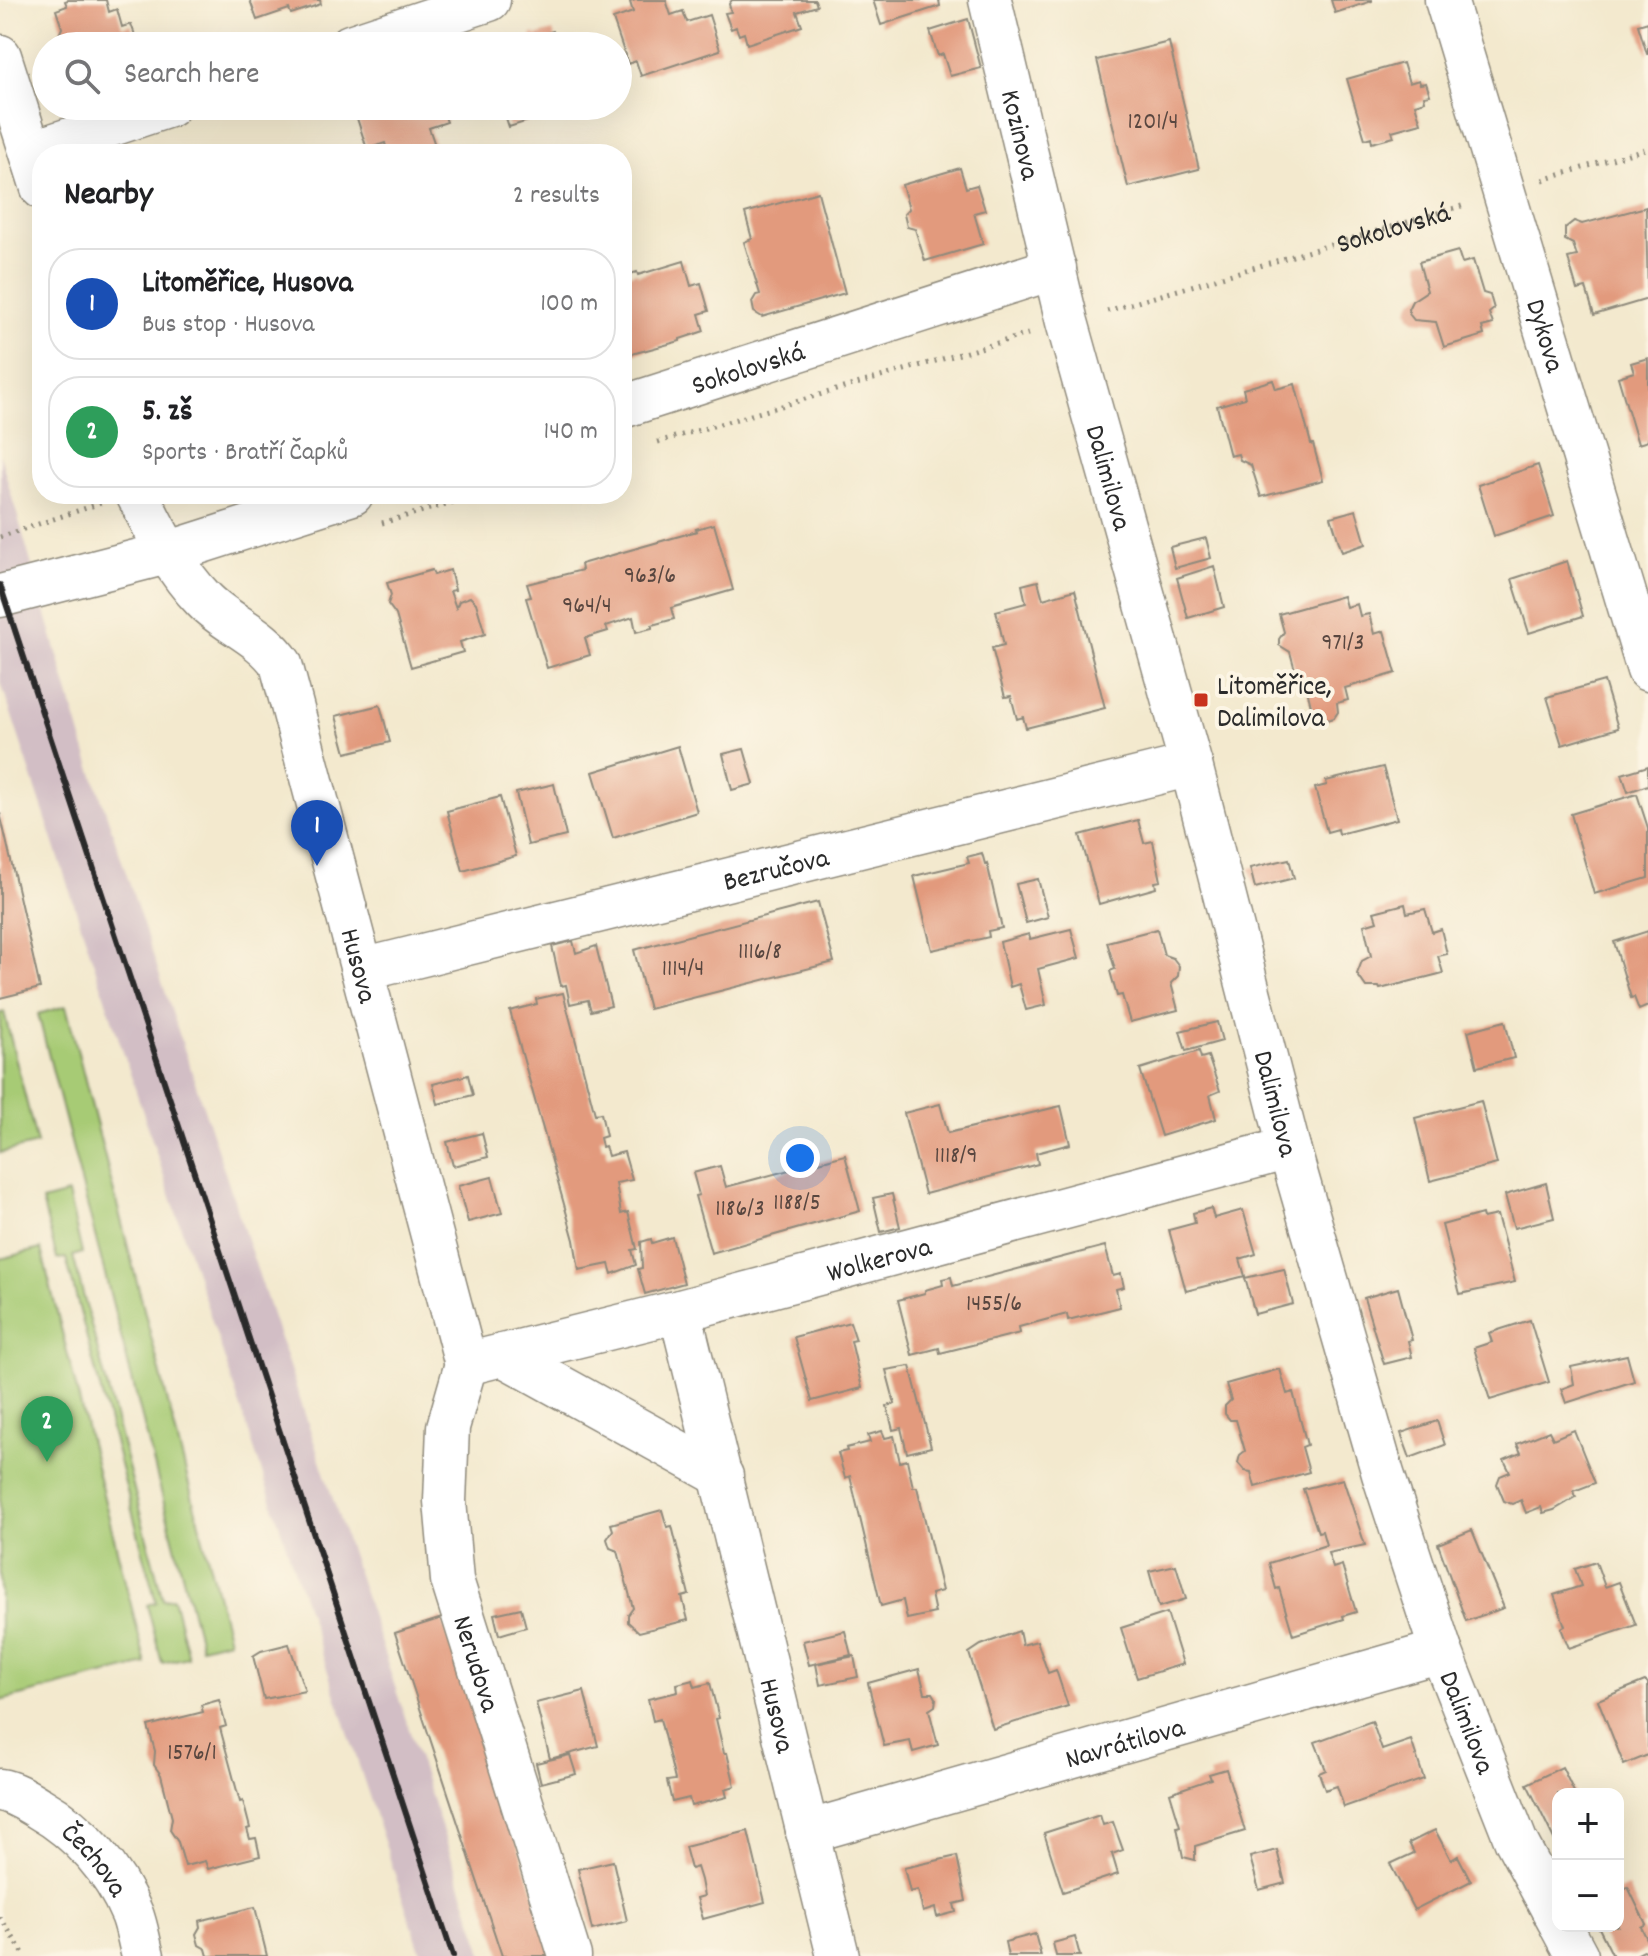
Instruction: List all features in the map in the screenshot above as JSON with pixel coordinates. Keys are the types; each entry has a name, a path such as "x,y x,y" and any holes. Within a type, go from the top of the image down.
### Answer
{"street":[{"path":"392,32 489,0"},
{"name":"Kozinova","path":"990,0 1055,268"},
{"name":"Dykova","path":"1446,0 1648,670"},
{"path":"0,56 32,157"},
{"path":"90,144 140,120"},
{"name":"Dalimilova","path":"1055,268 1067,322 1191,765 1289,1148 1383,1474 1441,1651 1516,1841 1552,1909"},
{"name":"Sokolovská","path":"632,404 1055,268"},
{"path":"132,504 167,553"},
{"path":"0,596 167,553 321,504"},
{"name":"Husova","path":"167,553 205,602 272,650 281,664 362,970 485,1359"},
{"name":"Bezručova","path":"362,970 1191,765"},
{"name":"Wolkerova","path":"485,1359 680,1311 1289,1148"},
{"name":"Husova","path":"680,1311 838,1956"},
{"path":"485,1359 722,1476"},
{"name":"Nerudova","path":"485,1359 448,1427 445,1501 452,1580 570,1956"},
{"name":"Navrátilova","path":"807,1832 1441,1651"},
{"name":"Čechova","path":"5,1791 48,1813 81,1838 109,1870 132,1914 143,1956"},
{"path":"1564,1932 1577,1956"}],"path":[{"name":"Sokolovská","path":"1138,301 1648,148"},
{"path":"652,444 1067,322"},
{"path":"0,537 101,504"},
{"path":"380,524 447,504"},
{"path":"0,1917 25,1956"}],"shaded area":[{"path":"0,455 83,743 484,1956 422,1956 0,680"}],"green space":[{"path":"66,1006 229,1640 201,1647 38,1014"},
{"path":"4,1012 37,1144 0,1153 0,1013"},
{"path":"68,1194 82,1253 73,1256 163,1600 173,1598 188,1657 162,1663 147,1605 156,1602 66,1258 57,1259 42,1201"},
{"path":"41,1249 146,1664 0,1701 0,1259"}],"building":[{"path":"106,0 109,12 117,9 122,27 131,24 134,32 60,32 62,28 56,10 67,6 65,1"},
{"path":"250,0 320,0 321,4 291,14 289,9 257,20"},
{"path":"666,0 671,15 683,11 687,22 709,15 720,50 641,76 636,61 632,62 632,32 617,32 613,19 633,12 630,2"},
{"path":"732,0 815,0 817,6 797,12 802,26 747,44 744,33 739,35 736,27 731,29 725,13 731,12 729,4"},
{"path":"873,0 939,0 940,6 881,25"},
{"path":"1331,0 1372,0 1372,1 1335,13"},
{"path":"968,19 981,68 950,76 943,54 938,56 930,31"},
{"path":"1648,22 1648,54 1647,54 1638,25"},
{"path":"1169,42 1199,169 1128,187 1097,60"},
{"path":"1403,63 1409,83 1419,80 1420,84 1426,83 1430,95 1424,96 1425,101 1415,104 1421,123 1392,131 1394,137 1372,143 1371,137 1365,139 1347,79"},
{"path":"358,120 447,122 429,128 435,144 365,144"},
{"path":"507,120 531,120 509,127"},
{"path":"960,168 966,188 977,185 985,210 974,213 983,244 925,261 915,229 907,227 904,214 909,209 902,185"},
{"path":"818,192 845,293 762,317 754,312 752,302 760,294 744,242 752,239 745,213"},
{"path":"1646,207 1648,299 1594,315 1586,288 1577,290 1568,258 1577,256 1573,244 1565,240 1565,228 1574,221 1582,224"},
{"path":"1458,251 1462,263 1473,260 1483,293 1490,295 1494,309 1489,313 1493,324 1482,327 1484,335 1444,347 1436,322 1414,320 1408,309 1412,301 1427,291 1419,262"},
{"path":"684,261 691,286 701,283 709,311 699,314 704,331 632,354 632,273 637,272 638,275"},
{"path":"1648,358 1648,441 1638,444 1618,377 1634,372 1631,363"},
{"path":"1273,380 1276,389 1295,384 1323,480 1261,497 1251,465 1240,460 1238,454 1230,456 1217,406 1245,398 1243,389"},
{"path":"1538,465 1554,516 1494,536 1478,485"},
{"path":"1356,510 1366,544 1342,552 1331,517"},
{"path":"714,524 733,590 671,608 674,619 652,625 652,628 636,632 633,617 606,626 608,631 585,638 590,655 547,668 526,598 531,597 527,584 582,570 581,564"},
{"path":"1206,538 1211,558 1175,568 1170,547"},
{"path":"1567,561 1583,616 1529,633 1512,579"},
{"path":"1214,566 1224,607 1188,618 1177,578"},
{"path":"432,570 434,575 450,570 455,590 450,591 456,608 459,601 470,597 476,603 485,634 460,642 463,652 411,667 396,615 388,604 391,595 387,583"},
{"path":"1038,581 1043,599 1075,590 1105,708 1026,728 1023,717 1017,719 1011,696 1005,697 992,648 1004,645 996,611 1026,603 1022,585"},
{"path":"1343,596 1346,607 1357,604 1360,616 1369,614 1374,634 1384,631 1396,673 1345,688 1348,700 1337,703 1338,712 1334,718 1323,721 1313,714 1305,682 1299,684 1290,652 1279,645 1284,632 1279,614"},
{"path":"1604,681 1618,728 1562,745 1547,697"},
{"path":"380,705 390,742 346,753 336,716"},
{"path":"678,746 697,812 613,838 593,772"},
{"path":"744,749 754,784 732,790 723,754"},
{"path":"1648,766 1648,785 1628,792 1622,774"},
{"path":"1383,767 1397,819 1339,834 1338,829 1327,832 1315,788 1327,785 1326,781"},
{"path":"554,784 566,836 528,845 516,793"},
{"path":"1637,794 1648,828 1648,878 1594,894 1571,814"},
{"path":"500,797 516,856 463,871 447,811"},
{"path":"0,813 40,988 0,998"},
{"path":"1138,820 1144,843 1153,841 1161,881 1155,882 1156,888 1099,904 1080,835"},
{"path":"982,853 1002,928 988,931 989,937 932,950 914,876 969,863 967,857"},
{"path":"1289,859 1294,878 1255,888 1250,868"},
{"path":"1038,879 1048,917 1026,923 1016,884"},
{"path":"818,902 834,962 649,1009 634,950"},
{"path":"1405,904 1407,913 1425,909 1432,932 1441,929 1447,954 1438,956 1443,973 1380,989 1366,987 1357,974 1362,961 1371,956 1364,925 1377,921 1374,912"},
{"path":"1071,929 1079,958 1038,969 1046,1005 1026,1010 1019,984 1010,987 1000,942 1029,934 1030,939"},
{"path":"1157,929 1164,955 1173,958 1179,966 1178,976 1171,983 1178,1010 1130,1022 1122,995 1117,996 1110,971 1115,969 1107,942"},
{"path":"1648,931 1648,1006 1639,1010 1634,997 1631,998 1614,942"},
{"path":"573,941 576,953 596,946 611,1006 591,1011 588,1000 570,1004 566,985 561,986 552,946"},
{"path":"563,993 595,1114 601,1113 606,1136 600,1138 602,1147 605,1146 608,1156 624,1152 632,1180 616,1183 621,1214 628,1212 637,1249 632,1250 636,1265 612,1274 609,1264 579,1270 574,1240 510,1011 537,1004 536,999"},
{"path":"1505,1021 1514,1058 1477,1067 1468,1031"},
{"path":"1217,1022 1222,1041 1186,1051 1180,1031"},
{"path":"1199,1051 1201,1058 1208,1056 1220,1091 1210,1095 1216,1119 1161,1136 1140,1069"},
{"path":"468,1075 473,1095 438,1104 433,1084"},
{"path":"1481,1101 1497,1164 1430,1181 1415,1118"},
{"path":"940,1104 948,1133 1061,1106 1070,1144 1036,1153 1038,1164 925,1194 904,1113"},
{"path":"482,1133 488,1157 453,1166 447,1142"},
{"path":"845,1155 860,1211 711,1253 695,1196 699,1195 693,1173 720,1166 726,1187"},
{"path":"492,1177 502,1213 468,1222 458,1186"},
{"path":"1546,1183 1554,1218 1514,1228 1505,1195"},
{"path":"892,1194 900,1227 881,1232 873,1198"},
{"path":"1211,1208 1214,1218 1243,1210 1256,1254 1240,1259 1245,1276 1186,1291 1169,1230 1195,1223 1193,1213"},
{"path":"1482,1214 1483,1218 1497,1215 1515,1282 1460,1294 1442,1225"},
{"path":"672,1237 684,1283 645,1294 638,1269 642,1268 641,1242 651,1239 652,1243"},
{"path":"1105,1246 1113,1276 1121,1274 1124,1287 1116,1289 1120,1307 1068,1320 1067,1314 1019,1327 1020,1333 940,1353 939,1348 912,1355 898,1300 943,1285 942,1279 951,1277 953,1286"},
{"path":"1284,1269 1293,1304 1255,1314 1245,1278"},
{"path":"1398,1288 1412,1340 1408,1341 1412,1357 1384,1364 1364,1298"},
{"path":"1530,1320 1549,1382 1490,1400 1474,1348 1492,1342 1489,1333"},
{"path":"850,1322 856,1340 851,1341 862,1388 812,1401 794,1337"},
{"path":"1627,1355 1634,1381 1566,1403 1561,1389 1574,1384 1571,1367"},
{"path":"910,1366 931,1447 907,1453 901,1428 893,1430 887,1406 895,1404 886,1370"},
{"path":"1280,1369 1287,1394 1293,1392 1307,1445 1302,1447 1309,1472 1255,1487 1251,1472 1245,1471 1238,1463 1245,1451 1236,1420 1230,1420 1225,1414 1225,1406 1231,1400 1226,1384"},
{"path":"1437,1421 1445,1445 1410,1458 1401,1433"},
{"path":"1574,1430 1595,1483 1574,1491 1576,1497 1543,1513 1541,1507 1526,1513 1521,1500 1512,1504 1504,1501 1497,1484 1500,1476 1510,1472 1504,1460 1521,1453 1517,1444 1549,1431 1553,1439"},
{"path":"882,1431 885,1438 894,1436 900,1462 907,1460 913,1487 917,1487 942,1591 931,1594 935,1613 907,1619 903,1600 881,1606 850,1476 845,1478 838,1453 870,1442 868,1435"},
{"path":"1343,1479 1365,1545 1328,1553 1333,1568 1342,1565 1356,1612 1343,1616 1344,1619 1293,1635 1269,1563 1326,1545 1322,1531 1318,1532 1303,1489"},
{"path":"662,1510 667,1527 672,1526 689,1595 682,1597 688,1620 639,1632 628,1622 633,1608 618,1551 610,1548 607,1539 613,1530 611,1524"},
{"path":"1472,1530 1504,1608 1466,1621 1438,1544"},
{"path":"1596,1562 1605,1587 1619,1582 1636,1625 1569,1648 1554,1595 1581,1586 1575,1569"},
{"path":"1176,1565 1186,1599 1159,1607 1149,1571"},
{"path":"521,1608 526,1627 499,1635 494,1614"},
{"path":"1167,1613 1183,1664 1137,1678 1121,1628"},
{"path":"442,1618 555,1956 502,1956 395,1633"},
{"path":"845,1631 851,1655 809,1665 803,1641"},
{"path":"1019,1631 1022,1645 1037,1641 1048,1673 1056,1670 1068,1706 993,1729 969,1653 981,1645"},
{"path":"289,1644 305,1691 264,1699 253,1656"},
{"path":"854,1656 858,1677 820,1685 816,1664"},
{"path":"919,1669 925,1693 933,1693 936,1698 935,1706 929,1710 938,1745 913,1752 910,1741 884,1746 868,1683"},
{"path":"693,1680 695,1687 710,1683 724,1753 727,1753 735,1786 725,1789 727,1797 691,1806 689,1798 672,1802 667,1781 675,1780 660,1719 653,1721 648,1699 678,1692 677,1684"},
{"path":"1645,1681 1648,1683 1648,1755 1624,1765 1598,1700"},
{"path":"584,1691 598,1746 550,1759 536,1703"},
{"path":"219,1700 226,1726 220,1728 240,1802 243,1801 250,1839 256,1838 260,1856 208,1869 205,1861 185,1866 178,1842 170,1830 172,1818 161,1775 154,1765 155,1751 148,1726 203,1712 201,1705"},
{"path":"1372,1721 1382,1750 1411,1740 1424,1779 1344,1807 1337,1786 1325,1790 1319,1773 1326,1770 1315,1742"},
{"path":"570,1755 576,1774 541,1783 536,1763"},
{"path":"1562,1767 1572,1788 1552,1788 1552,1835 1527,1784"},
{"path":"1226,1769 1245,1831 1195,1846 1195,1860 1183,1857 1177,1827 1180,1826 1170,1793 1211,1779 1209,1774"},
{"path":"1100,1815 1103,1825 1113,1822 1123,1850 1112,1854 1118,1874 1063,1892 1044,1833"},
{"path":"1435,1830 1451,1860 1458,1856 1471,1881 1414,1910 1390,1864 1414,1853 1409,1843"},
{"path":"748,1831 765,1902 703,1919 697,1898 704,1896 701,1880 697,1867 691,1869 685,1847"},
{"path":"1277,1850 1285,1883 1259,1890 1250,1857"},
{"path":"957,1856 966,1901 954,1904 956,1912 937,1917 935,1908 923,1912 918,1890 910,1892 904,1868"},
{"path":"613,1861 627,1921 592,1930 578,1869"},
{"path":"1628,1887 1646,1924 1641,1927 1648,1941 1648,1949 1634,1956 1613,1956 1601,1932 1624,1932 1624,1889"},
{"path":"255,1907 267,1956 208,1956 206,1949 199,1945 196,1934 199,1921"},
{"path":"1035,1934 1041,1956 1008,1956 1005,1942"},
{"path":"1075,1937 1080,1956 1056,1956 1053,1943"}],"railway":[{"path":"0,585 453,1956"}],"place":[{"name":"Litoměřice, Dalimilova","path":"1201,700"},
{"name":"Litoměřice, Husova","path":"317,866"},
{"name":"5. zš","path":"47,1462"}]}
